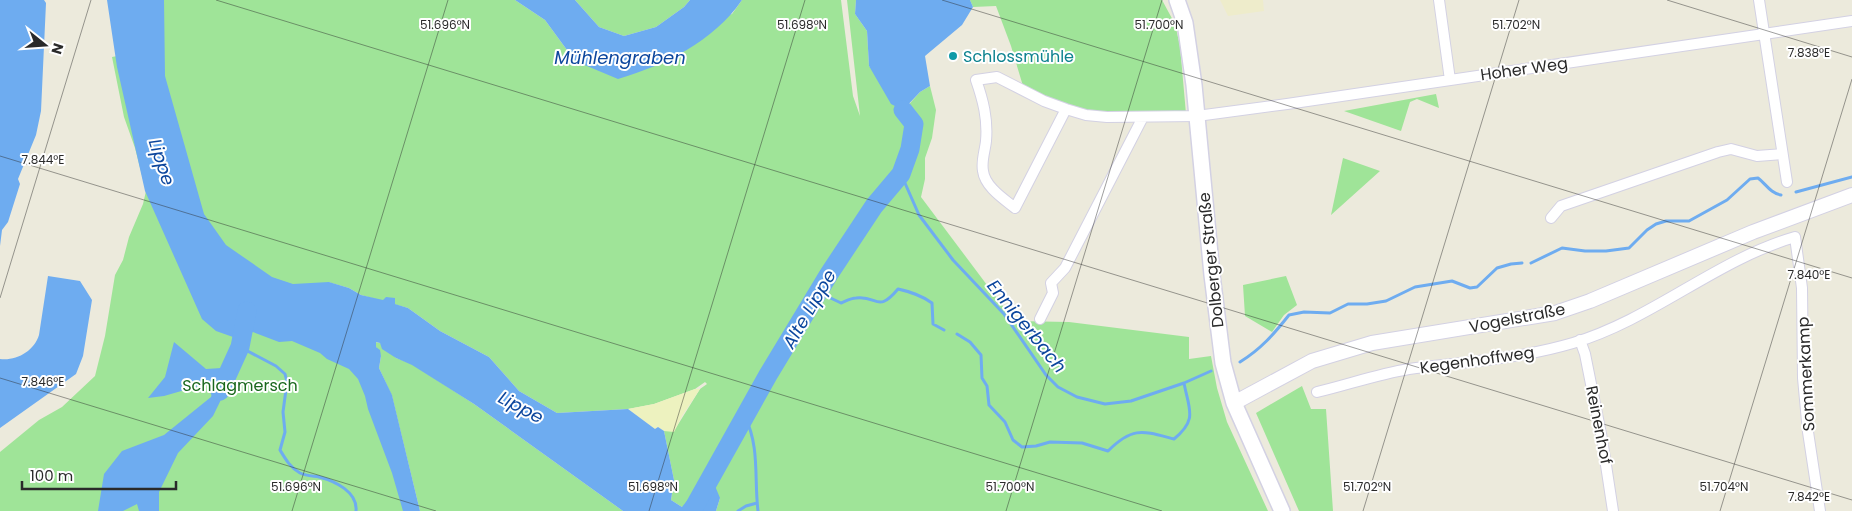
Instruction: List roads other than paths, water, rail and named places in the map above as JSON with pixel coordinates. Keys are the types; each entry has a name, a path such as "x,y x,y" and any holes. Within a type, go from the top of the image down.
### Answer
{"main road":[{"name":"Dolberger Straße","path":"1177,0 1185,23 1197,116 1222,362 1234,403 1282,511"}],"street":[{"path":"1439,0 1450,80"},
{"path":"1759,0 1787,182"},
{"name":"Hoher Weg","path":"1066,109 1015,208 987,182 982,172 987,123 976,80 997,77 1044,101 1093,116 1197,116 1852,21"},
{"path":"1040,319 1052,293 1051,283 1065,268 1143,117"},
{"path":"1551,218 1561,206 1718,152 1731,149 1757,156 1782,154"},
{"name":"Vogelstraße","path":"1234,403 1312,360 1348,348 1539,316 1564,310 1590,301 1754,232 1852,195"},
{"name":"Kegenhoffweg","path":"1317,392 1406,370 1514,357 1580,340 1626,322 1745,256 1772,244 1795,237"},
{"name":"Sommerkamp","path":"1795,237 1802,288 1803,378 1808,432 1820,511"},
{"name":"Reinenhof","path":"1580,340 1585,354 1614,511"}],"water":[{"path":"0,0 44,0 46,3 41,111 36,135 18,179 20,184 8,222 2,230 0,246"},
{"path":"107,0 164,0 165,76 204,214 226,245 272,277 293,284 329,282 349,288 361,295 383,300 386,297 395,298 395,304 408,308 440,331 489,357 519,391 557,413 628,409 655,429 658,427 664,431 674,480 671,500 682,507 705,478 713,481 720,498 716,511 623,511 474,404 412,365 396,358 382,349 380,343 376,342 376,347 380,350 381,356 379,368 392,395 420,511 403,511 365,396 358,379 349,369 327,359 320,353 292,341 279,342 253,332 233,337 216,331 202,319 145,191 117,67"},
{"name":"Mühlengraben","path":"515,0 575,0 599,27 624,36 656,27 684,7 690,0 742,0 717,28 687,50 653,67 618,79 575,61 545,20"},
{"path":"856,0 970,0 973,7 962,25 925,56 930,86 920,92 903,110 891,104 869,66 867,31 855,14"},
{"path":"48,276 80,281 92,300 83,356 76,374 0,428 0,359 18,357 29,350 37,341"},
{"path":"174,342 206,369 237,367 213,416 178,453 159,492 159,511 139,511 137,504 123,511 98,511 104,474 122,451 164,435 211,397 216,381 164,396 148,398 165,377"}],"waterway":[{"name":"Alte Lippe","path":"692,511 768,375 829,274 874,206 901,174 910,149 914,124 903,110"},
{"name":"Ennigerbach","path":"901,174 919,215 953,260 1004,314 1046,375 1058,387 1077,397 1105,404 1131,401 1184,383 1211,371"},
{"name":"Ennigerbach","path":"1796,192 1852,177"},
{"name":"Ennigerbach","path":"1531,263 1562,248 1585,251 1629,248 1656,224 1666,221 1689,221 1727,200 1750,179 1758,178 1771,190 1781,195"},
{"name":"Ennigerbach","path":"1240,362 1267,341 1289,315 1304,312 1330,313 1348,304 1386,301 1415,287 1452,281 1470,288 1477,287 1497,268 1522,263"},
{"path":"818,292 841,303 852,298 863,298 881,302 886,301 898,289 907,291 932,303 933,324 944,330"},
{"name":"Lippe","path":"220,391 240,347 247,311"},
{"path":"957,334 970,342 981,355 982,378 987,386 989,405 1005,422 1013,440 1022,447 1050,442 1082,443 1108,451 1124,437 1132,434 1146,433 1174,439 1182,432 1189,420 1190,414 1184,383"},
{"path":"240,347 276,366 285,374 287,382 283,412 285,432 280,450 286,460 300,473 325,479 344,488 353,498 356,504 356,511"},
{"path":"745,417 750,428 755,451 758,511"},
{"path":"738,511 746,506 757,503"}],"place":[{"name":"Schlossmühle","path":"953,56"}],"park label":[{"name":"Schlagmersch","path":"240,385"}]}
